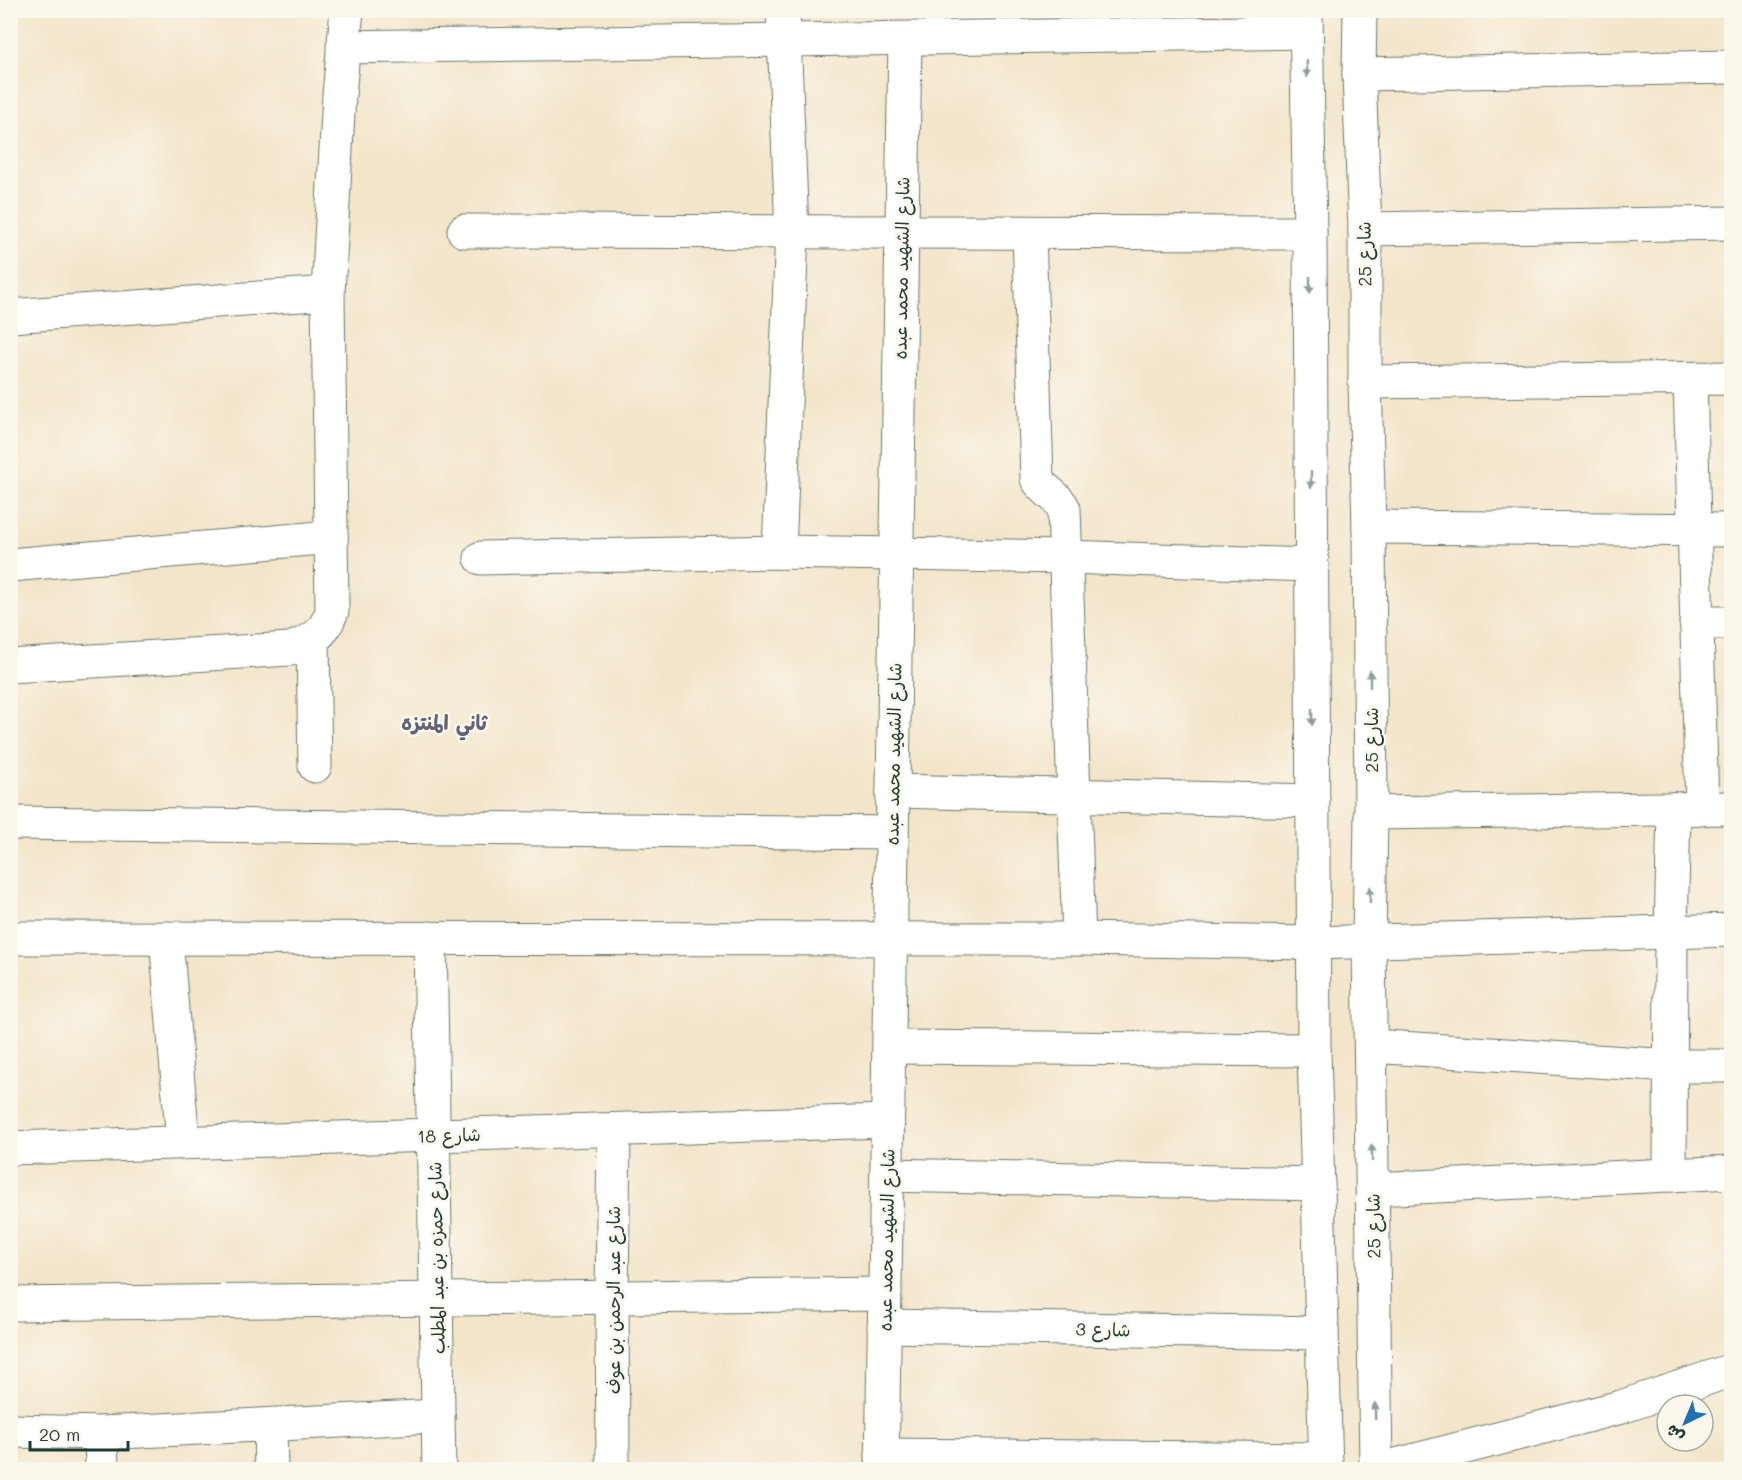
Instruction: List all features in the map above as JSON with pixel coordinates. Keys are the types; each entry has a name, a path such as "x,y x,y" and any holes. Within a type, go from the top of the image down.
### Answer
{"street":[{"path":"10,666 290,649 313,641 327,626 332,611 328,293 339,95 347,10"},
{"name":"شارع 25","path":"1360,10 1359,74 1365,229 1365,382 1369,527 1371,813 1369,942 1376,1470"},
{"path":"343,47 784,26 905,39 1306,21 1310,233 1314,1050 1326,1464 882,1462"},
{"path":"779,552 792,232 784,26"},
{"name":"شارع الشهيد محمد عبده","path":"882,1462 905,39"},
{"path":"1359,74 1731,67"},
{"path":"1365,229 1731,223"},
{"path":"464,231 1310,233"},
{"path":"1029,233 1037,479 1042,487 1062,504 1064,509 1078,939"},
{"path":"10,316 328,293"},
{"path":"1670,1175 1671,932 1702,809 1690,378"},
{"path":"1365,382 1731,378"},
{"path":"1369,527 1731,530"},
{"path":"10,565 331,537"},
{"path":"481,558 779,552 1065,557 1312,565"},
{"path":"1696,623 1731,623"},
{"path":"313,641 315,766"},
{"path":"893,791 1313,801"},
{"path":"1371,813 1702,809"},
{"path":"10,824 892,833"},
{"path":"10,938 1078,939 1313,944 1731,930"},
{"path":"166,938 183,1143"},
{"name":"شارع حمزه بن عبد المطلب","path":"430,938 439,1470"},
{"path":"1371,1046 1671,1066 1731,1066"},
{"path":"890,1047 1314,1050"},
{"name":"شارع 18","path":"10,1148 887,1121"},
{"name":"شارع عبد الرحمن بن عوف","path":"613,1470 614,1130"},
{"path":"1373,1189 1731,1172"},
{"path":"887,1175 1318,1184"},
{"path":"10,1304 885,1294"},
{"name":"شارع 3","path":"884,1326 1323,1333"},
{"path":"1376,1470 1621,1407 1731,1370"},
{"path":"10,1431 101,1433 438,1416"},
{"path":"270,1425 271,1470"},
{"path":"101,1433 102,1470"}],"district":[{"name":"ثاني المنتزه","path":"444,722"}]}
